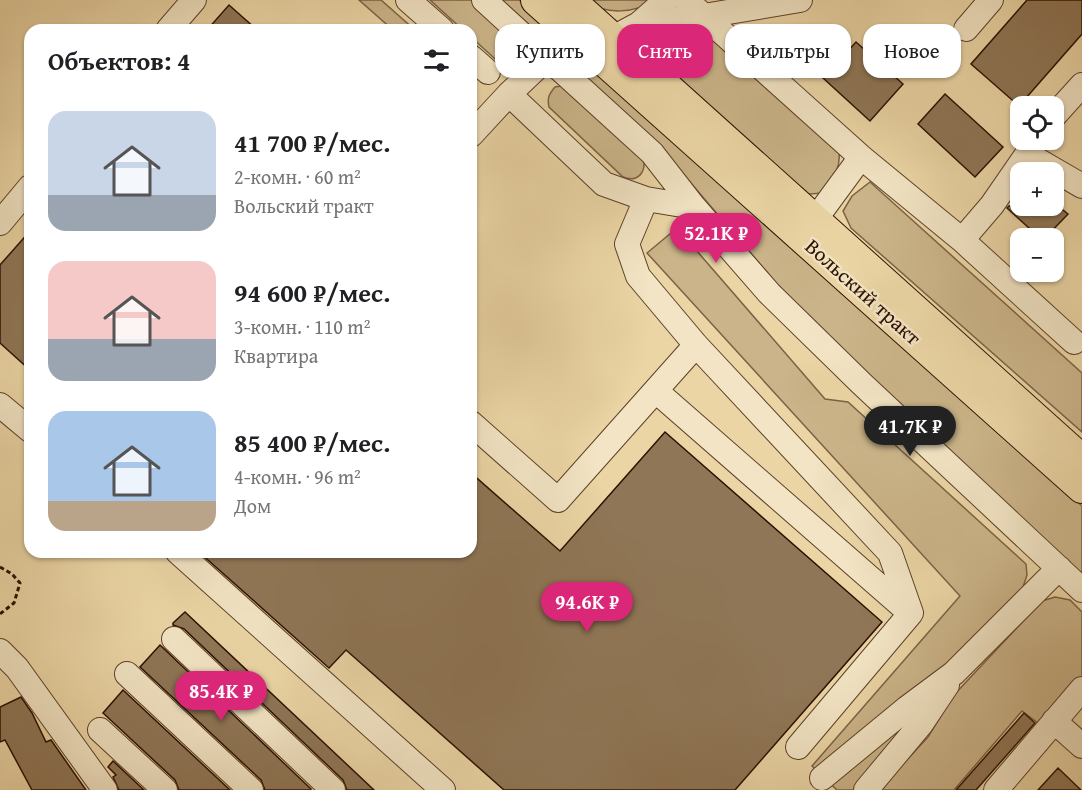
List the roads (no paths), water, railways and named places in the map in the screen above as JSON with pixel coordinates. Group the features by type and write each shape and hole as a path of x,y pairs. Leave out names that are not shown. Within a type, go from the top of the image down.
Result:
{"main road":[{"name":"Вольский тракт","path":"536,0 1082,488"},
{"name":"Вольский тракт","path":"570,0 1082,460"}],"street":[{"path":"173,24 194,0"},
{"path":"408,0 435,24"},
{"path":"484,0 511,24"},
{"path":"639,24 666,0"},
{"path":"686,0 861,157 962,240 1074,342"},
{"path":"639,24 800,0"},
{"path":"966,29 991,0"},
{"path":"613,38 617,36"},
{"path":"477,129 526,78"},
{"path":"571,78 652,153 694,207 769,293 862,384 1082,590"},
{"path":"1064,103 1082,86"},
{"path":"509,94 604,184 646,199 694,207"},
{"path":"962,240 992,205 1030,150"},
{"path":"1036,150 1082,186"},
{"path":"814,221 861,157"},
{"path":"0,223 24,194"},
{"path":"646,199 627,244 638,276 696,345 890,553 911,613"},
{"path":"477,428 558,500 696,345"},
{"path":"657,391 911,613"},
{"path":"0,405 24,425"},
{"path":"185,558 443,790"},
{"path":"822,778 907,708 954,673 1059,568"},
{"path":"798,747 911,613"},
{"path":"174,639 333,790"},
{"path":"0,651 17,668 105,790"},
{"path":"866,790 921,724 954,673"},
{"path":"127,674 251,790"},
{"path":"996,790 1082,689"},
{"path":"1054,721 1082,746"},
{"path":"100,730 165,790"}]}
